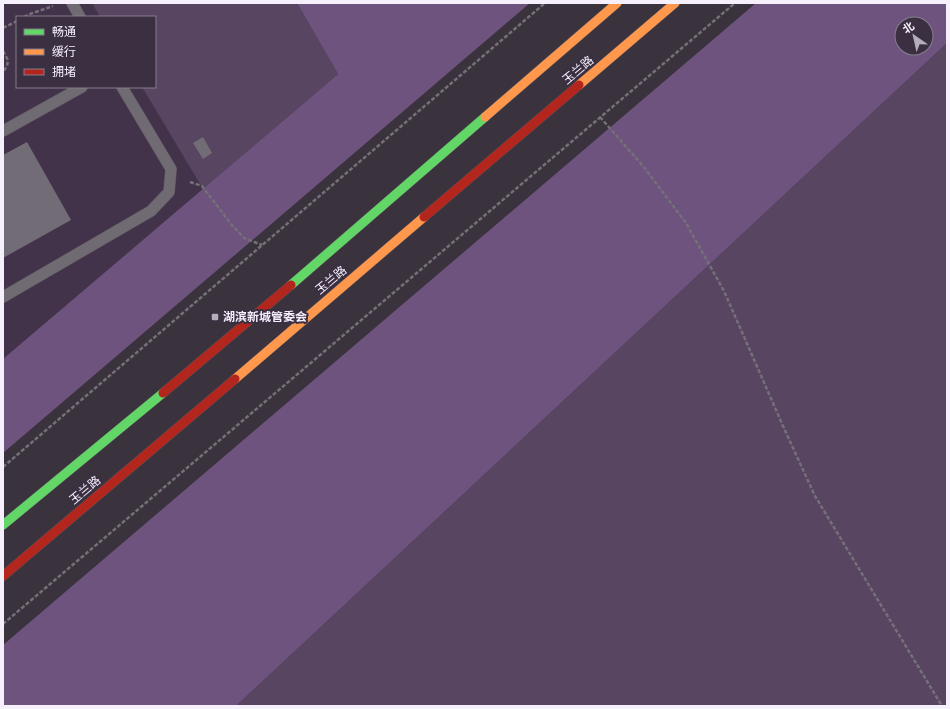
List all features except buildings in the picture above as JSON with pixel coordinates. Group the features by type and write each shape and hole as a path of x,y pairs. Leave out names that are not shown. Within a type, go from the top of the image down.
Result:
{"street":[{"name":"玉兰路","path":"3,525 272,302 617,3"},
{"name":"玉兰路","path":"3,576 675,3"}],"lane":[{"path":"72,3 79,16"},
{"path":"3,131 80,88"},
{"path":"3,297 150,211 169,192 171,169 123,88"}],"path":[{"path":"3,467 545,3"},
{"path":"3,624 735,3"},
{"path":"26,16 58,5"},
{"path":"3,28 16,21"},
{"path":"3,51 8,60 7,66 3,72"},
{"path":"600,117 643,166 686,223 724,291 815,496 942,706"},
{"path":"170,176 202,186 231,224 244,238 262,246"}],"shaded area":[{"path":"3,3 92,3 99,16 16,16 16,88 143,88 203,189 3,359"},
{"path":"92,3 297,3 338,74 203,189 143,88 156,88 156,16 99,16"},
{"path":"297,3 530,3 3,453 3,359 338,74"},
{"path":"756,3 947,3 947,43 934,55 934,16 894,16 894,56 933,56 236,706 3,706 3,645"},
{"path":"947,43 947,706 236,706 934,56"}],"traffic: fast":[{"path":"291,285 485,117"},
{"path":"3,525 163,393"}],"traffic: slow":[{"path":"485,117 617,3"},
{"path":"579,85 675,3"},
{"path":"235,379 424,217"}],"traffic: jam":[{"path":"424,217 579,85"},
{"path":"163,393 291,285"},
{"path":"3,576 235,379"}],"place":[{"name":"湖滨新城管委会","path":"215,317"}]}
